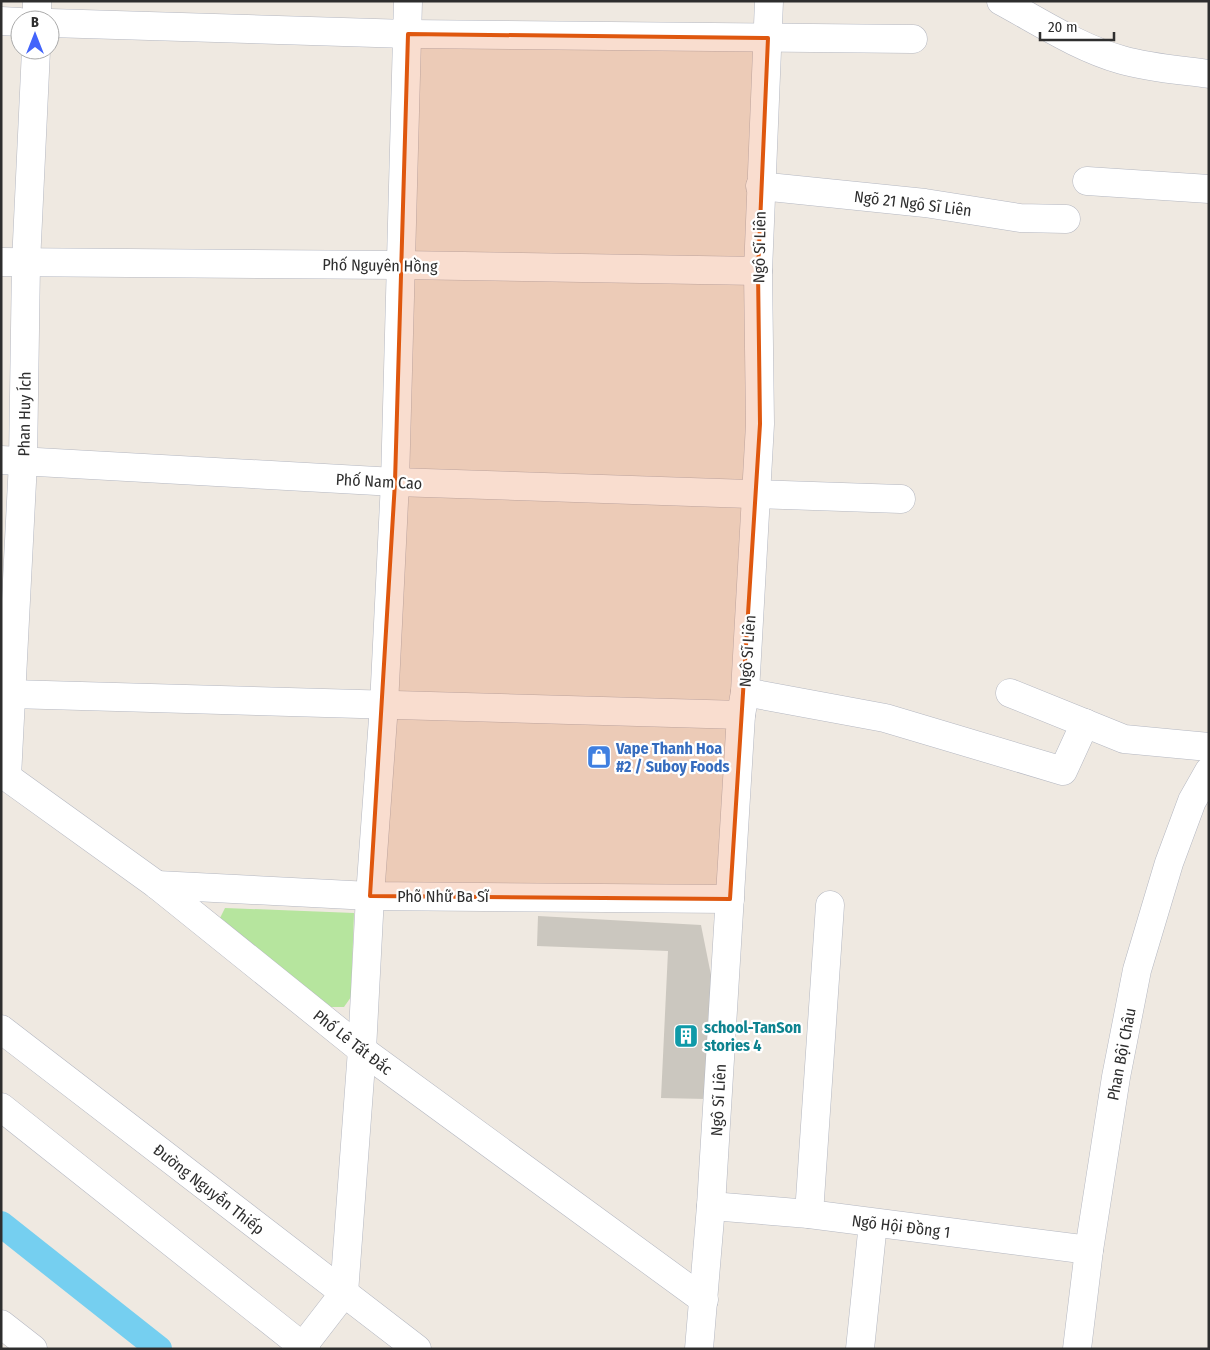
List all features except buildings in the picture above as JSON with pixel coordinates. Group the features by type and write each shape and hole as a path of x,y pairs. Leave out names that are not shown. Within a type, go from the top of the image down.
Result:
{"street":[{"path":"1,1107 304,1348 344,1293 384,705 395,482 408,1"},
{"name":"Ngô Sĩ Liên","path":"698,1349 712,1206 757,494 760,424 758,271 760,186 769,1"},
{"path":"1001,1 1074,41 1121,60 1209,74"},
{"path":"60,23 408,34 913,39"},
{"name":"Phan Huy Ích","path":"4,781 11,694 14,263 35,60"},
{"path":"1088,181 1209,189"},
{"name":"Ngõ 21 Ngô Sĩ Liên","path":"760,186 926,203 1020,218 1066,219"},
{"name":"Phố Nguyên Hồng","path":"14,263 400,265 758,271"},
{"name":"Phố Nam Cao","path":"12,461 395,482 901,498"},
{"path":"1010,693 1124,738 1209,747"},
{"path":"11,694 384,705 743,704 885,718 1064,771 1085,723"},
{"name":"Phan Bội Châu","path":"1077,1349 1089,1250 1116,1077 1138,970 1169,863 1192,801 1209,771"},
{"name":"Phố Lê Tất Đắc","path":"4,781 157,885 362,1050 704,1300"},
{"name":"Phõ Nhữ Ba Sĩ","path":"157,885 370,896 730,899"},
{"path":"809,1214 830,905"},
{"name":"Đường Nguyễn Thiếp","path":"1,1029 417,1349"},
{"name":"Ngõ Hội Đồng 1","path":"712,1206 809,1214 1089,1250"},
{"path":"860,1349 873,1223"},
{"path":"1,1324 33,1349"}],"highlighted area":[{"path":"408,34 768,38 758,271 760,424 730,899 370,896 395,482"}],"green space":[{"path":"225,908 354,913 351,997 344,1007 330,1007 223,928 220,918"}],"waterway":[{"path":"1,1224 159,1349"}],"place":[{"name":"Vape Thanh Hoa #2 / Suboy Foods","path":"599,757"},
{"name":"school-TanSon stories 4","path":"686,1036"}]}
